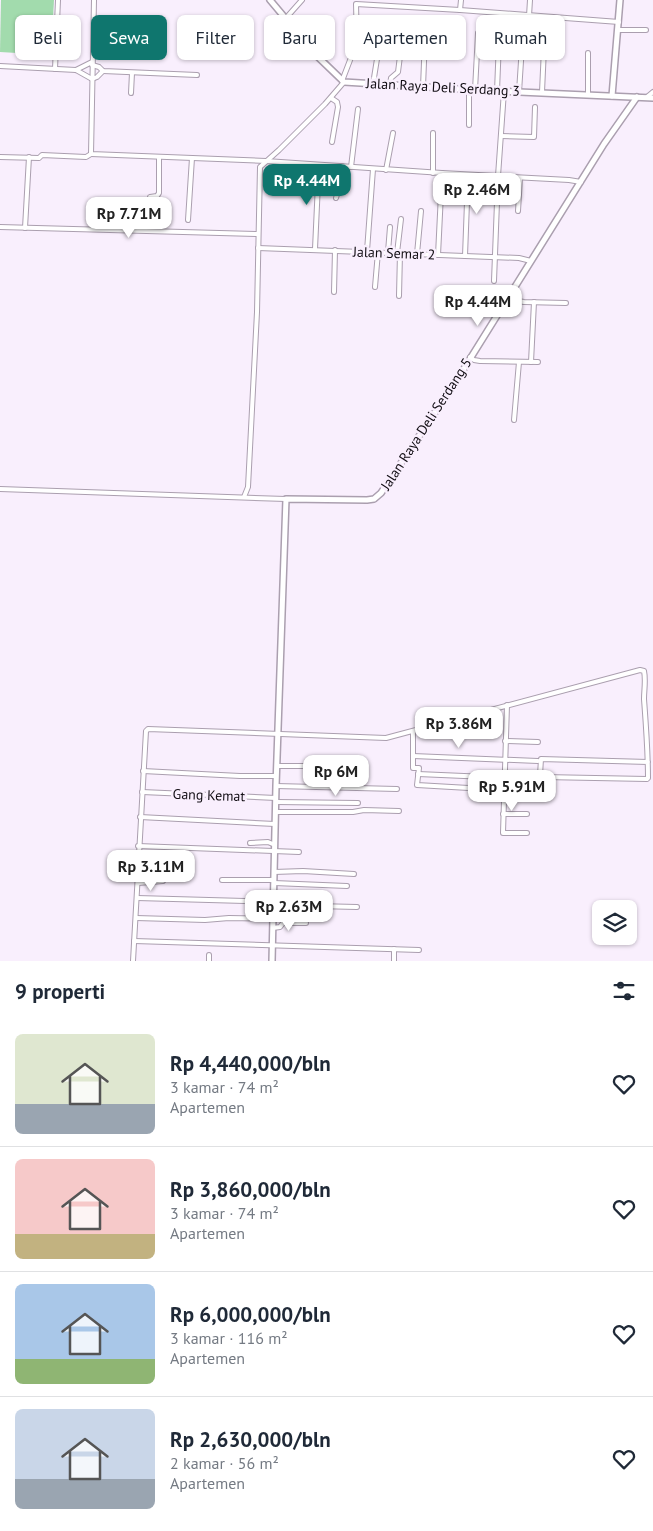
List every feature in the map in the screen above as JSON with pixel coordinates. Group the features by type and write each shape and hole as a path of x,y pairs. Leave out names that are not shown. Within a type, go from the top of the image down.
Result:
{"street":[{"path":"55,69 58,0"},
{"path":"91,154 94,0"},
{"path":"270,0 283,15"},
{"path":"289,15 302,0"},
{"path":"460,10 461,0"},
{"path":"244,498 248,487 257,312 260,166 270,161 331,98 343,81 357,42 355,2 382,2 526,15 530,0"},
{"path":"612,96 620,0"},
{"path":"565,18 619,22"},
{"path":"619,30 646,30"},
{"path":"468,125 476,53"},
{"path":"588,54 588,94"},
{"path":"321,60 343,81"},
{"path":"372,84 376,60"},
{"path":"390,85 391,78 398,72 400,60"},
{"path":"423,87 424,60"},
{"path":"497,91 498,60"},
{"path":"519,92 522,60"},
{"path":"542,92 543,60"},
{"path":"0,66 76,70 92,63"},
{"path":"92,63 103,71 197,75"},
{"path":"76,70 92,79 98,77 103,71"},
{"path":"131,93 132,73"},
{"name":"Jalan Raya Deli Serdang 3","path":"343,81 472,90 650,97"},
{"path":"494,281 498,176 504,91"},
{"path":"650,97 653,92"},
{"name":"Jalan Raya Deli Serdang 5","path":"286,499 367,500 378,496 386,487 580,182 637,97"},
{"path":"331,98 337,102 338,107 332,142"},
{"path":"501,136 534,137 535,107"},
{"path":"350,167 358,109"},
{"path":"386,170 393,133"},
{"path":"433,173 434,133"},
{"path":"0,157 39,158 42,155 86,157 91,154 270,161 580,182"},
{"path":"150,203 151,196 157,196 159,193 159,157"},
{"path":"25,228 29,158"},
{"path":"188,220 192,158"},
{"path":"315,249 320,165"},
{"path":"336,198 341,181 342,166"},
{"path":"367,251 373,169"},
{"path":"438,255 442,174"},
{"path":"465,256 468,175"},
{"path":"518,211 520,178"},
{"path":"417,254 420,211"},
{"path":"399,296 401,219"},
{"path":"388,252 390,227"},
{"path":"0,228 258,234"},
{"name":"Jalan Semar 2","path":"258,248 495,257 530,261"},
{"path":"334,292 335,250"},
{"path":"375,287 378,252"},
{"path":"507,299 566,303"},
{"path":"531,362 534,302"},
{"path":"470,357 480,361 538,362"},
{"path":"514,420 519,362"},
{"path":"0,489 286,499 276,766 272,961"},
{"path":"132,961 138,883 140,817 146,731 148,729 383,738 640,670 644,671 645,675 644,697 648,742 648,762 648,778 646,780 543,777 540,775 541,759 648,762"},
{"path":"507,705 502,833 527,833"},
{"path":"413,731 413,768 419,768 417,785 503,790"},
{"path":"505,741 538,742"},
{"path":"413,756 538,761"},
{"path":"276,766 307,766"},
{"path":"144,772 276,776"},
{"path":"418,774 533,779"},
{"path":"276,786 397,789"},
{"name":"Gang Kemat","path":"142,792 358,803"},
{"path":"503,796 527,797"},
{"path":"275,812 400,811"},
{"path":"503,814 527,814"},
{"path":"140,817 275,824"},
{"path":"250,843 268,842 275,848"},
{"path":"138,846 275,848 299,852"},
{"path":"274,872 303,871 354,874"},
{"path":"222,880 347,886"},
{"path":"138,883 163,881"},
{"path":"137,898 246,901 251,899 357,907"},
{"path":"136,918 273,919"},
{"path":"273,928 280,927 283,923 306,923"},
{"path":"134,940 419,950"},
{"path":"394,949 394,961"},
{"path":"209,955 209,961"}],"green space":[{"path":"1,0 54,0 53,15 15,15 15,53 0,52"}]}
